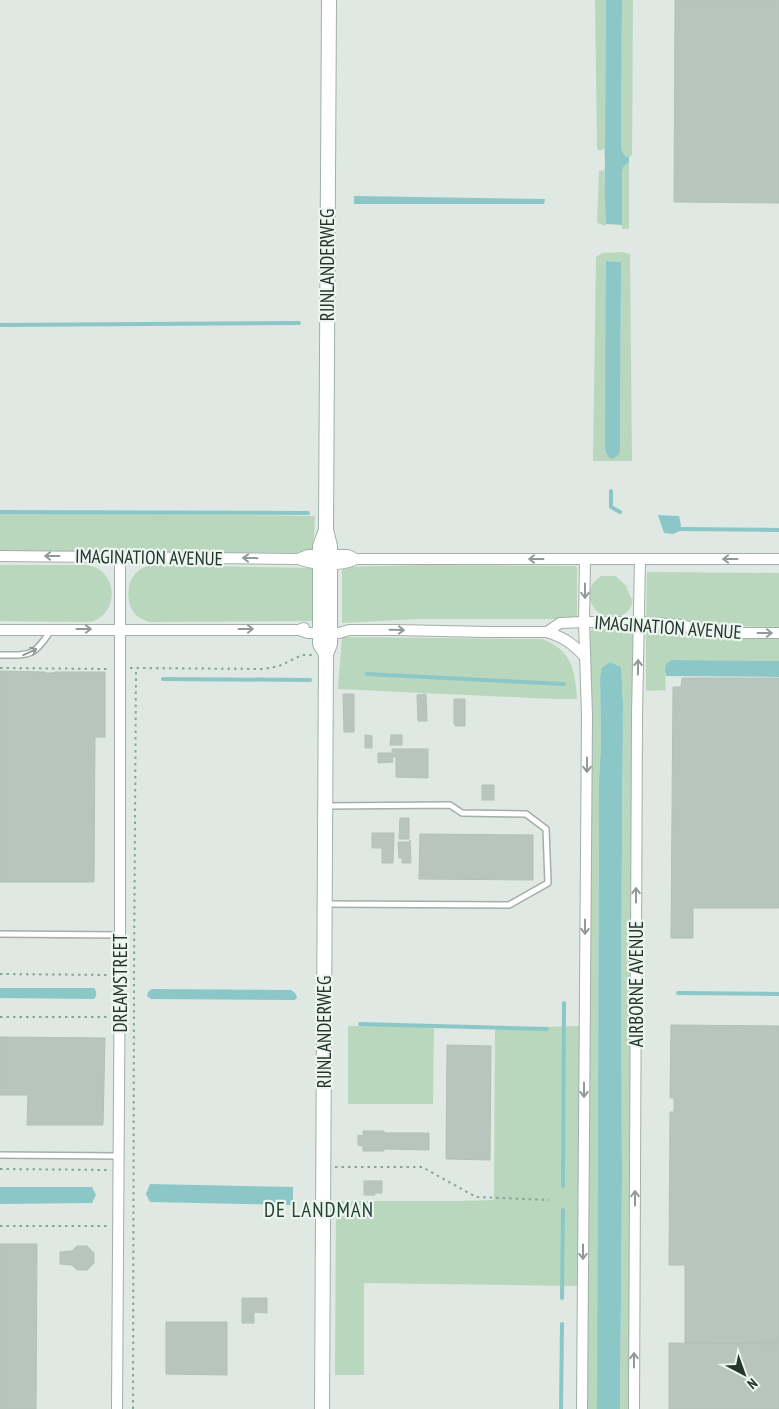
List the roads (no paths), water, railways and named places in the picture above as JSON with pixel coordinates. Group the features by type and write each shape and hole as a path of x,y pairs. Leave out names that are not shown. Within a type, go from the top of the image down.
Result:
{"street":[{"name":"RIJNLANDERWEG","path":"322,1409 326,654 320,644 325,630 325,559 320,546 326,530 329,0"},
{"name":"IMAGINATION AVENUE","path":"0,556 298,559 308,563 348,555 356,559 779,559"},
{"name":"DREAMSTREET","path":"117,1409 120,1017 120,556"},
{"path":"582,1409 587,716 584,622 585,559"},
{"name":"AIRBORNE AVENUE","path":"634,1409 637,736 640,559"},
{"name":"IMAGINATION AVENUE","path":"0,630 299,630 308,634 339,627 349,630 547,632 560,624 639,622 680,625 716,633 779,633"},
{"path":"547,632 563,637 585,657"}],"lane":[{"path":"0,655 31,654 51,630"},
{"path":"324,904 509,905 548,883 546,829 526,814 462,813 450,805 325,806"},
{"path":"0,934 120,935"},
{"path":"0,1156 119,1156"}],"water":[{"path":"606,0 622,0 621,146 625,156 629,157 629,163 624,166 622,171 622,225 606,224"},
{"path":"354,196 545,199 544,204 354,204"},
{"path":"606,261 621,262 620,452 612,459 607,455 605,446"},
{"path":"658,515 679,516 680,531 673,534 664,533"},
{"path":"673,660 779,661 779,677 666,676 666,666"},
{"path":"610,662 621,667 623,702 620,1409 597,1409 600,679 602,668"},
{"path":"0,988 94,988 96,996 94,999 0,998"},
{"path":"152,989 291,990 297,997 295,1000 151,999 147,996 148,992"},
{"path":"150,1184 293,1187 293,1205 150,1202 146,1194"},
{"path":"0,1187 92,1187 96,1195 92,1203 0,1204"}],"waterway":[{"path":"0,325 299,323"},
{"path":"611,491 611,507 620,512"},
{"path":"0,512 308,513"},
{"path":"678,529 779,530"},
{"path":"367,674 564,684"},
{"path":"163,679 310,680"},
{"path":"678,993 779,994"},
{"path":"563,1186 564,1003"},
{"path":"360,1024 547,1029"},
{"path":"562,1298 563,1210"},
{"path":"561,1409 562,1324"}],"district":[{"name":"DE LANDMAN","path":"319,1209"}]}
